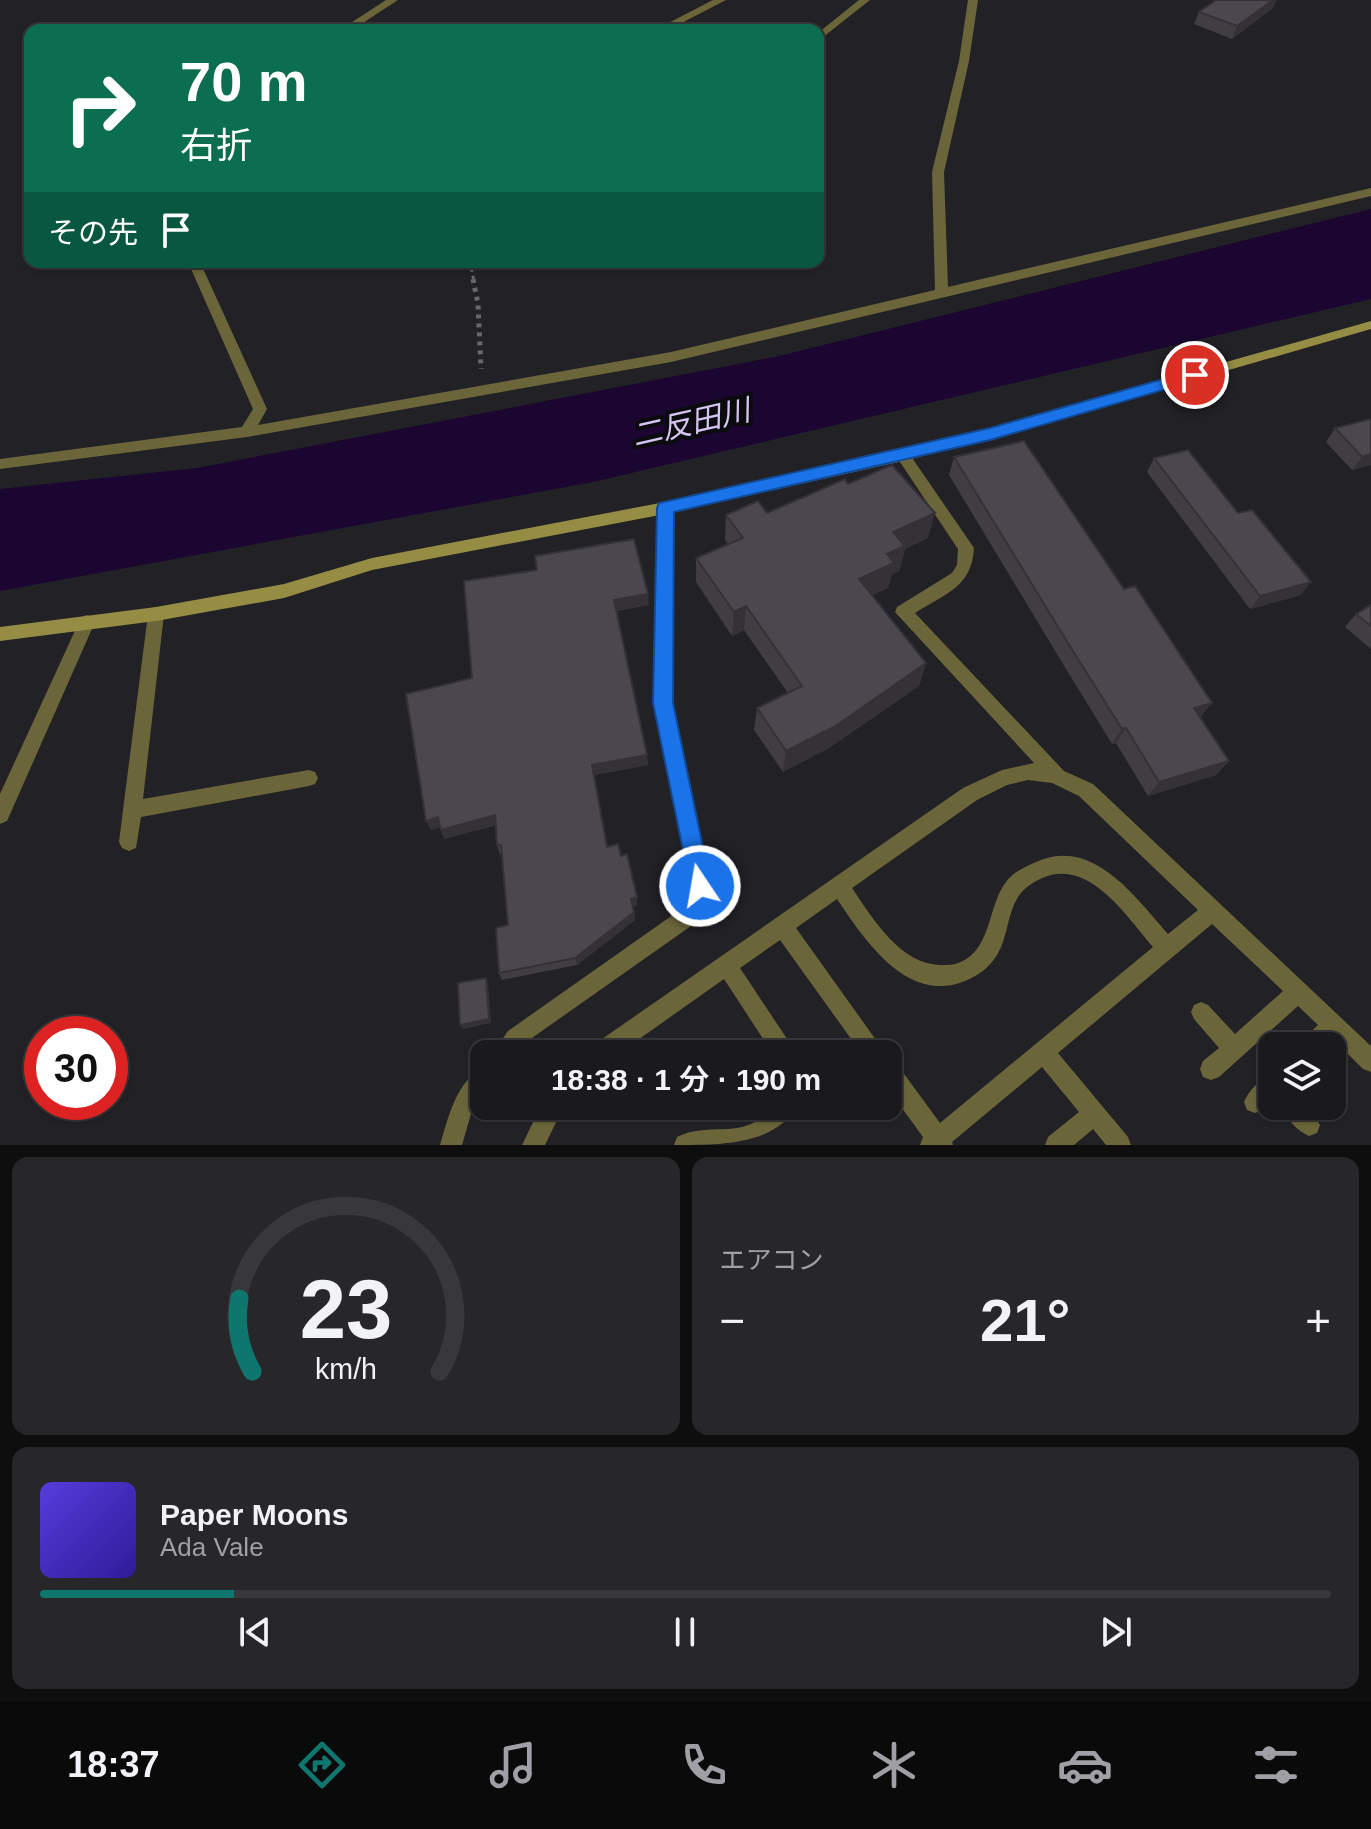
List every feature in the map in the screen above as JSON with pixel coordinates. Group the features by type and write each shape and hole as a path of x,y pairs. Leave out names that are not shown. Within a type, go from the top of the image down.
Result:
{"street":[{"path":"355,24 393,0"},
{"path":"672,24 721,0"},
{"path":"824,33 865,0"},
{"path":"942,294 938,172 964,61 973,0"},
{"path":"0,464 247,432 671,357 1371,192"},
{"path":"197,268 260,409 247,432"},
{"path":"0,634 156,614 284,591 372,564 665,508 903,456 1371,325"},
{"path":"903,456 966,548 965,566 958,578 903,612 1056,774"},
{"path":"514,1040 684,919 700,886 663,703 665,508"},
{"path":"129,842 156,614"},
{"path":"0,815 87,622"},
{"path":"620,1040 970,794 1007,774 1034,770 1056,774 1086,790 1371,1061"},
{"path":"132,810 309,778"},
{"path":"839,886 885,948 906,967 929,977 954,975 977,964 992,944 1008,894 1020,878 1048,866 1076,864 1100,878 1167,948"},
{"path":"902,1092 937,1143 1212,911"},
{"path":"782,926 865,1040"},
{"path":"726,965 777,1040"},
{"path":"1211,1069 1298,992"},
{"path":"1201,1012 1234,1049"},
{"path":"1327,1032 1333,1026"},
{"path":"1043,1051 1094,1114 1112,1142"},
{"path":"451,1145 462,1108 470,1097"},
{"path":"1255,1102 1258,1099"},
{"path":"1056,1145 1094,1114"},
{"path":"533,1145 546,1120"},
{"path":"545,1145 550,1120"},
{"path":"685,1145 693,1141 758,1139 778,1120"},
{"path":"1305,1120 1309,1125"}],"path":[{"path":"471,268 478,304 482,390"}],"water":[{"name":"二反田川","path":"1371,209 1371,299 593,482 0,591 0,489 197,468 775,357"}],"building":[{"path":"1216,0 1273,0 1237,26 1199,12"},
{"path":"1371,419 1371,454 1362,457 1335,428"},
{"path":"1024,441 1124,589 1135,586 1212,703 1194,708 1229,761 1159,782 1126,728 1122,729 954,457"},
{"path":"1188,450 1238,513 1252,510 1311,582 1260,596 1154,458"},
{"path":"892,465 935,513 893,532 905,546 887,554 894,563 859,579 926,663 834,727 786,751 757,708 802,686 746,606 734,612 696,558 743,538 726,515 758,501 767,513 845,479 848,484"},
{"path":"634,539 648,594 614,600 647,755 592,765 607,847 618,844 621,856 627,854 637,897 631,899 634,912 575,958 499,973 496,928 508,925 501,845 497,845 495,815 441,830 438,817 426,821 406,694 472,678 464,581 537,570 535,556"},
{"path":"1371,605 1371,626 1356,614"},
{"path":"486,978 489,1019 460,1025 458,983"}],"route":[{"path":"700,886 663,703 665,508 903,456 1195,375"}]}
